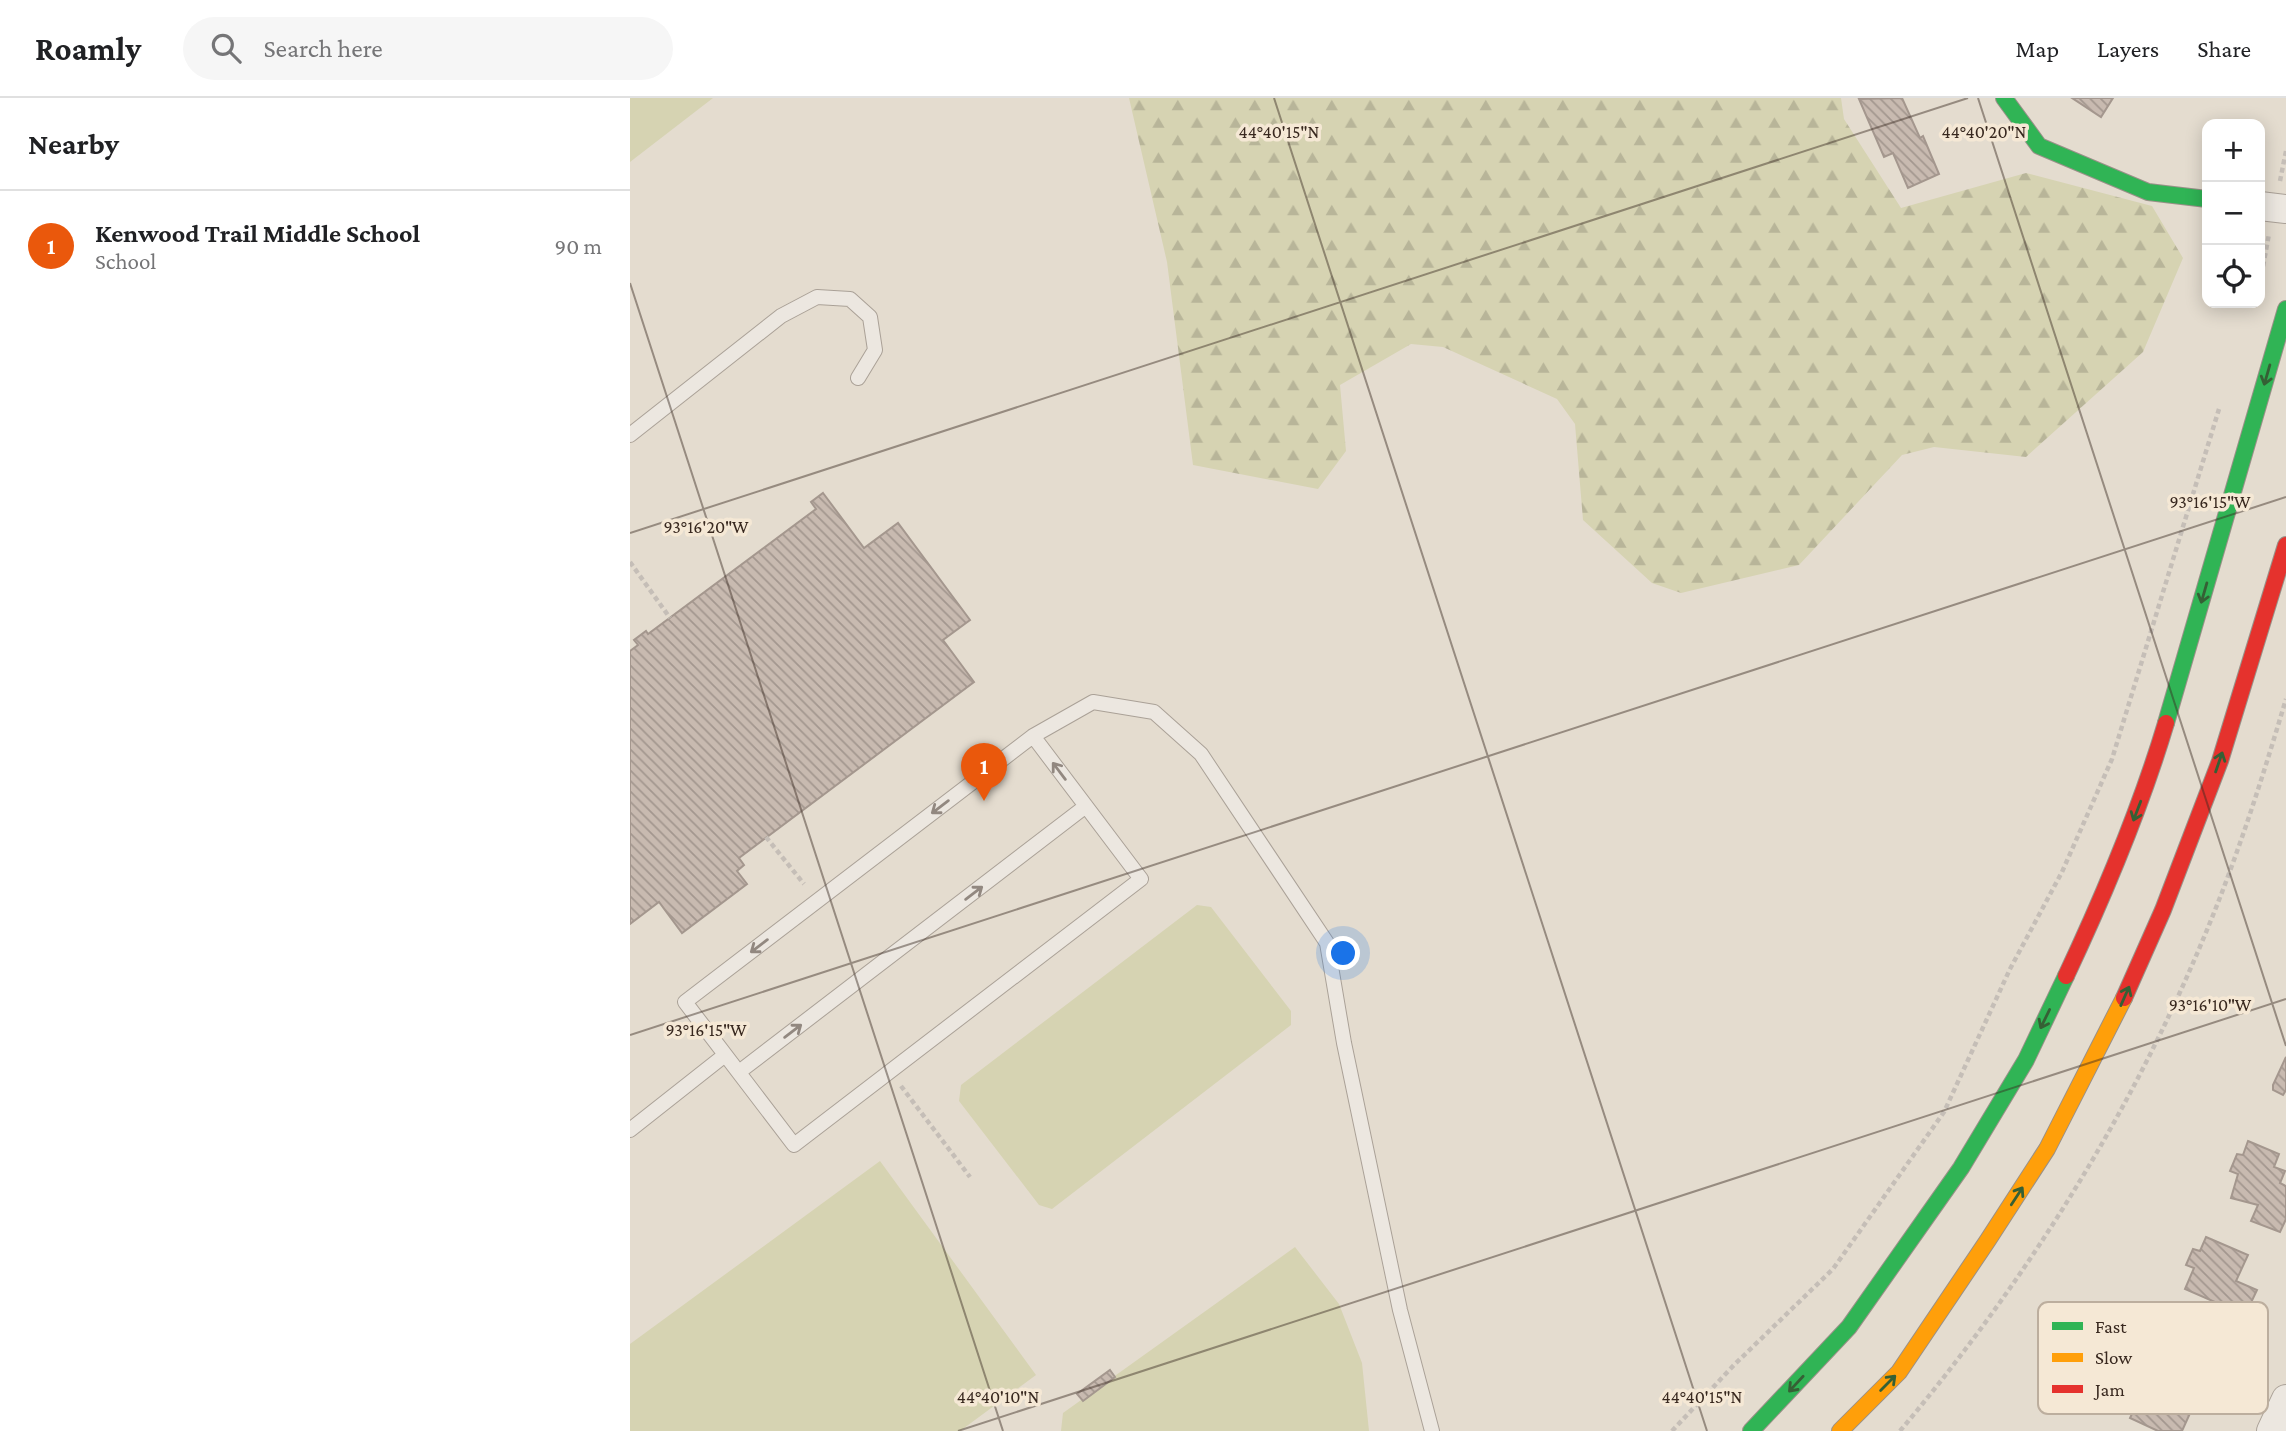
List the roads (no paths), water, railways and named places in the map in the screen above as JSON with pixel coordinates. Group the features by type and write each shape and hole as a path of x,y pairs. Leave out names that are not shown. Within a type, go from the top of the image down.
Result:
{"main road":[{"path":"2004,98 2039,146 2148,192 2202,198"},
{"path":"1751,1431 1849,1327 1961,1168 2026,1060 2100,906 2150,777 2286,309"},
{"path":"1840,1431 1899,1372 1988,1240 2045,1151 2119,1010 2163,910 2219,763 2286,544"}],"street":[{"path":"2265,207 2286,209"},
{"path":"2271,1431 2286,1399"}],"lane":[{"path":"630,435 781,316 817,297 850,299 870,317 875,350 858,378"},
{"path":"1033,736 1141,879 794,1145 685,1002 1033,736 1093,702 1154,712 1201,754 1327,943 1344,1043 1400,1310 1432,1431"},
{"path":"739,1072 1086,806"},
{"path":"630,1130 725,1055"}],"place":[{"name":"Kenwood Trail Middle School","path":"984,801"}]}
